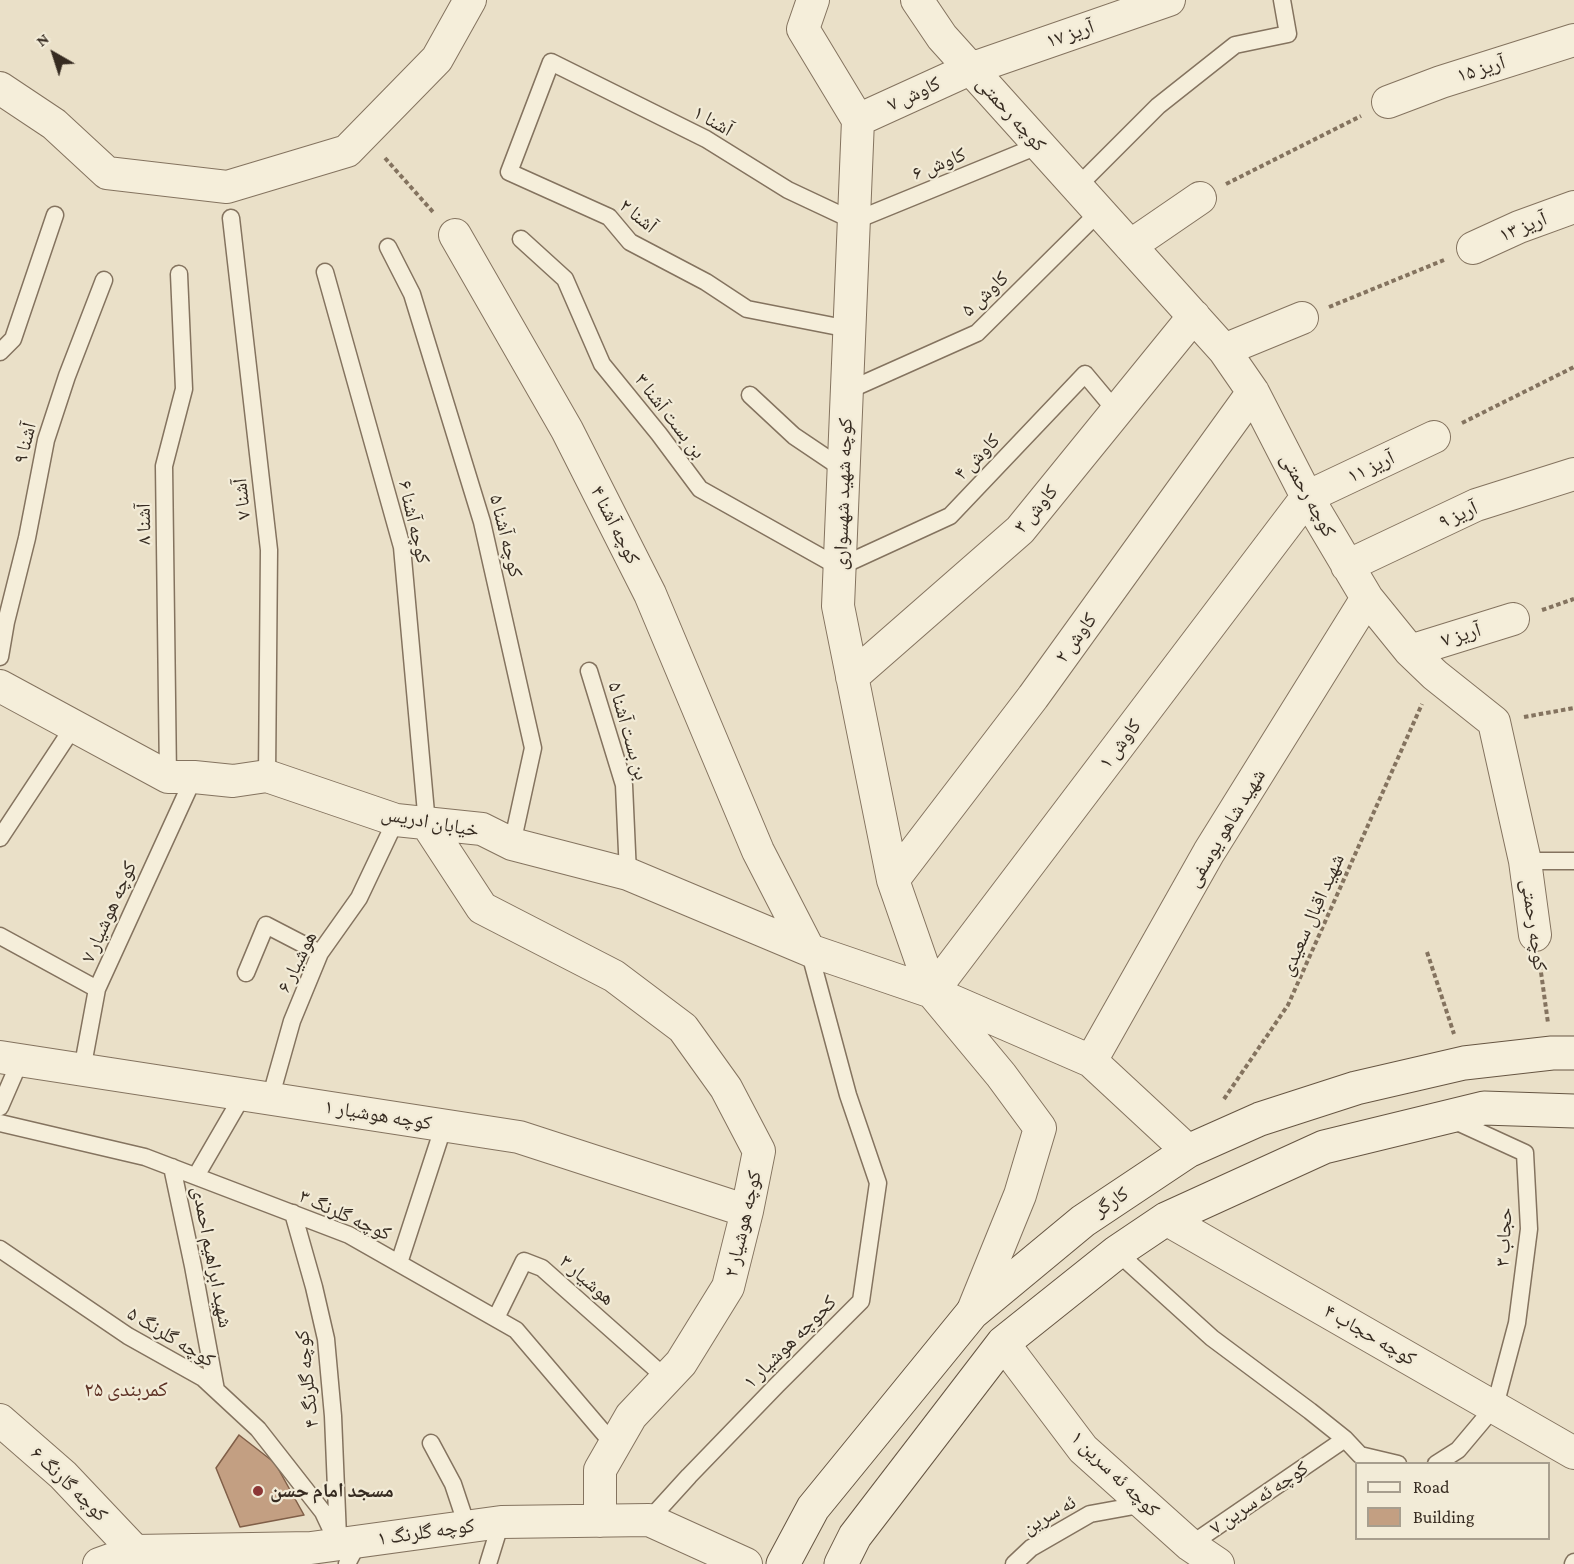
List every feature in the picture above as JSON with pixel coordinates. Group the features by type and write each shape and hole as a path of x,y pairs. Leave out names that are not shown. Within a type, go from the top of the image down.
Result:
{"main road":[{"name":"کارگر","path":"783,1564 813,1508 972,1313 1083,1221 1188,1151 1271,1115 1356,1088 1464,1063 1563,1053"},
{"path":"841,1564 855,1536 1003,1343 1117,1252 1166,1219 1324,1147 1484,1108 1574,1111"}],"street":[{"path":"0,88 54,124 107,173 227,187 347,151 437,59 470,0"},
{"path":"813,0 803,29 858,120"},
{"name":"کوچه رحمتی","path":"917,0 942,37 970,69 1224,350 1253,392 1307,497 1367,598 1410,651 1435,675 1494,722 1525,861 1535,935"},
{"name":"آریز ۱۷","path":"970,69 1169,0"},
{"name":"آریز ۱۵","path":"1388,102 1441,82 1574,40"},
{"name":"کاوش ۷","path":"858,120 970,69"},
{"name":"کوچه شهید شهسواری","path":"858,120 838,606 893,880 932,992"},
{"path":"1130,246 1200,198"},
{"name":"آریز ۱۳","path":"1473,248 1519,227 1574,207"},
{"name":"کوچه آشنا ۴","path":"454,235 567,430 650,594 758,851 809,950"},
{"name":"کاوش ۳","path":"852,677 1020,530 1194,316"},
{"path":"1224,350 1302,318"},
{"name":"کاوش ۲","path":"893,880 1033,697 1253,392"},
{"name":"آریز ۱۱","path":"1307,497 1434,438"},
{"name":"آریز ۹","path":"1347,566 1476,506 1574,474"},
{"name":"کاوش ۱","path":"932,992 1307,497"},
{"name":"شهید شاهو یوسفی","path":"1090,1060 1209,852 1367,598"},
{"name":"آریز ۷","path":"1410,651 1513,619"},
{"name":"خیابان ادریس","path":"0,686 74,726 181,777 233,782 267,776 396,820 482,829 512,844 628,874 809,950 932,992 1090,1060 1188,1151"},
{"name":"کوچه هوشیار ۲","path":"427,824 482,908 614,976 683,1028 726,1088 759,1151 728,1287 681,1363 631,1416 600,1470 600,1521"},
{"path":"932,992 1001,1075 1040,1128 1020,1195 972,1313"},
{"name":"کوچه هوشیار ۱","path":"10,1059 519,1137 747,1211"},
{"name":"کوچه حجاب ۴","path":"1166,1219 1574,1453"},
{"name":"کوچه ئه سرین ۱","path":"1003,1343 1083,1449 1145,1504 1186,1554 1218,1564"},
{"name":"کوچه گارنگ ۶","path":"0,1420 63,1474 135,1551"},
{"name":"کوچه گلرنگ ۱","path":"99,1564 135,1551 185,1557 311,1548 348,1550 467,1526 501,1522 649,1520 746,1564"}],"lane":[{"path":"1077,187 1158,106 1235,45 1287,34 1282,0"},
{"name":"آشنا ۱","path":"551,62 706,139 788,190 854,221"},
{"name":"آشنا ۲","path":"551,62 509,172 609,217 630,242 706,282 747,309 849,329"},
{"name":"کاوش ۶","path":"854,221 1040,145"},
{"name":"کاوش ۵","path":"847,391 977,333 1100,212"},
{"path":"0,352 13,339 55,215"},
{"name":"آشنا ۷","path":"231,218 269,550 267,776"},
{"name":"بن بست آشنا ۳","path":"521,239 565,279 602,364 700,489 839,567"},
{"name":"کوچه آشنا ۵","path":"388,247 412,294 482,522 533,748 512,844"},
{"name":"کوچه آشنا ۶","path":"325,272 402,547 427,824"},
{"name":"آشنا ۸","path":"178,274 184,389 164,465 181,777"},
{"name":"آشنا ۹","path":"0,657 46,440 67,376 104,280"},
{"name":"کاوش ۴","path":"839,567 950,516 1085,374 1116,411"},
{"path":"750,395 794,436 843,470"},
{"name":"بن بست آشنا ۵","path":"588,671 624,785 628,874"},
{"path":"0,838 74,726"},
{"name":"کوچه هوشیار ۷","path":"82,1070 97,989 181,777"},
{"name":"هوشیار ۶","path":"196,1176 257,1097 320,953 359,898 396,820"},
{"path":"1525,861 1574,861"},
{"path":"246,973 266,925 320,953"},
{"path":"0,936 97,989"},
{"name":"کحوچه هوشیار ۱","path":"649,1520 861,1301 878,1183 848,1095 809,950"},
{"path":"0,1107 10,1059"},
{"name":"حجاب ۳","path":"1447,1117 1524,1153 1529,1229 1517,1323 1495,1406"},
{"name":"کوچه گلرنگ ۳","path":"0,1122 145,1157 349,1235 516,1330 614,1445"},
{"path":"399,1263 444,1125"},
{"name":"شهید ابراهیم احمدی","path":"172,1167 216,1390"},
{"name":"کوچه گلرنگ ۴","path":"293,1213 326,1339 348,1550"},
{"name":"کوچه گلرنگ ۵","path":"0,1249 128,1336 203,1378 258,1429 323,1512 348,1550"},
{"path":"1117,1252 1212,1338 1310,1411 1345,1439 1360,1455 1390,1462"},
{"name":"هوشیار ۳","path":"496,1318 524,1262 542,1268 666,1378"},
{"path":"1439,1462 1458,1450 1495,1406"},
{"name":"کوچه ئه سرین ۷","path":"1186,1554 1345,1439"},
{"path":"431,1443 453,1484 467,1526"},
{"name":"ئه سرین","path":"1014,1564 1030,1548 1090,1514 1145,1504"},
{"path":"488,1564 501,1522"}],"path":[{"path":"1200,198 1388,102"},
{"path":"364,134 454,235"},
{"path":"1302,318 1473,248"},
{"path":"1434,438 1574,367"},
{"name":"شهید اقبال سعیدی","path":"1221,1103 1288,1005 1435,675"},
{"path":"1494,722 1574,708"},
{"name":"کوچه رحمتی","path":"1535,935 1563,1053"},
{"path":"1427,952 1464,1063"}],"building":[{"name":"مسجد امام حسن","path":"239,1435 275,1463 304,1515 240,1527 216,1468"}],"place":[{"name":"مسجد امام حسن","path":"258,1491"}],"district":[{"name":"کمربندی ۲۵","path":"126,1390"}]}
